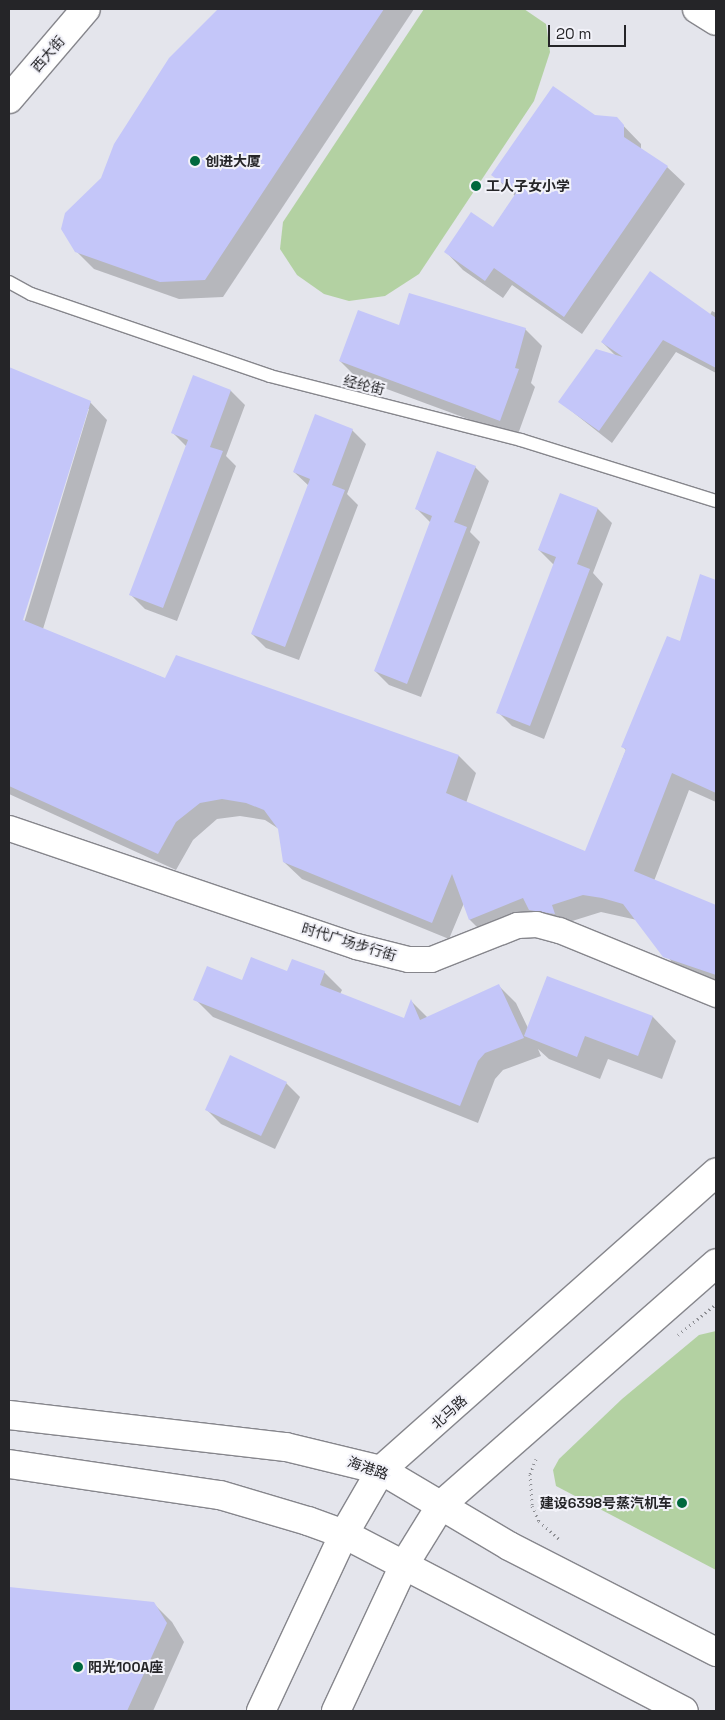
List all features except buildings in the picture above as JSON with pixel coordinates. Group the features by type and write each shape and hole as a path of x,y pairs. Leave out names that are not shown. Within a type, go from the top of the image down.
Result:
{"main road":[{"name":"西大街","path":"9,99 86,9"},
{"path":"697,9 716,21"},
{"name":"北马路","path":"261,1711 344,1534 381,1470 716,1173"},
{"path":"336,1711 404,1565 441,1505 716,1264"},
{"name":"海港路","path":"9,1415 286,1447 381,1470 509,1546 716,1652"},
{"path":"9,1464 220,1496 272,1508 344,1534 684,1711"}],"street":[{"name":"时代广场步行街","path":"9,828 356,946 408,959 431,959 517,925 536,924 559,930 716,994"}],"lane":[{"name":"经纶街","path":"9,282 31,294 270,376 521,440 716,502"}],"path":[{"path":"671,1341 716,1304"},
{"path":"538,1455 530,1474 532,1506 539,1521 567,1543"}],"green space":[{"path":"424,9 524,9 546,24 550,52 534,101 419,274 385,296 349,301 324,294 297,275 280,249 283,222"},
{"path":"716,1331 716,1570 556,1486 553,1470 559,1459 622,1399 699,1335"}],"place":[{"name":"创进大厦","path":"195,161"},
{"name":"工人子女小学","path":"476,186"},
{"name":"建设6398号蒸汽机车","path":"682,1503"},
{"name":"阳光100A座","path":"78,1667"}]}
